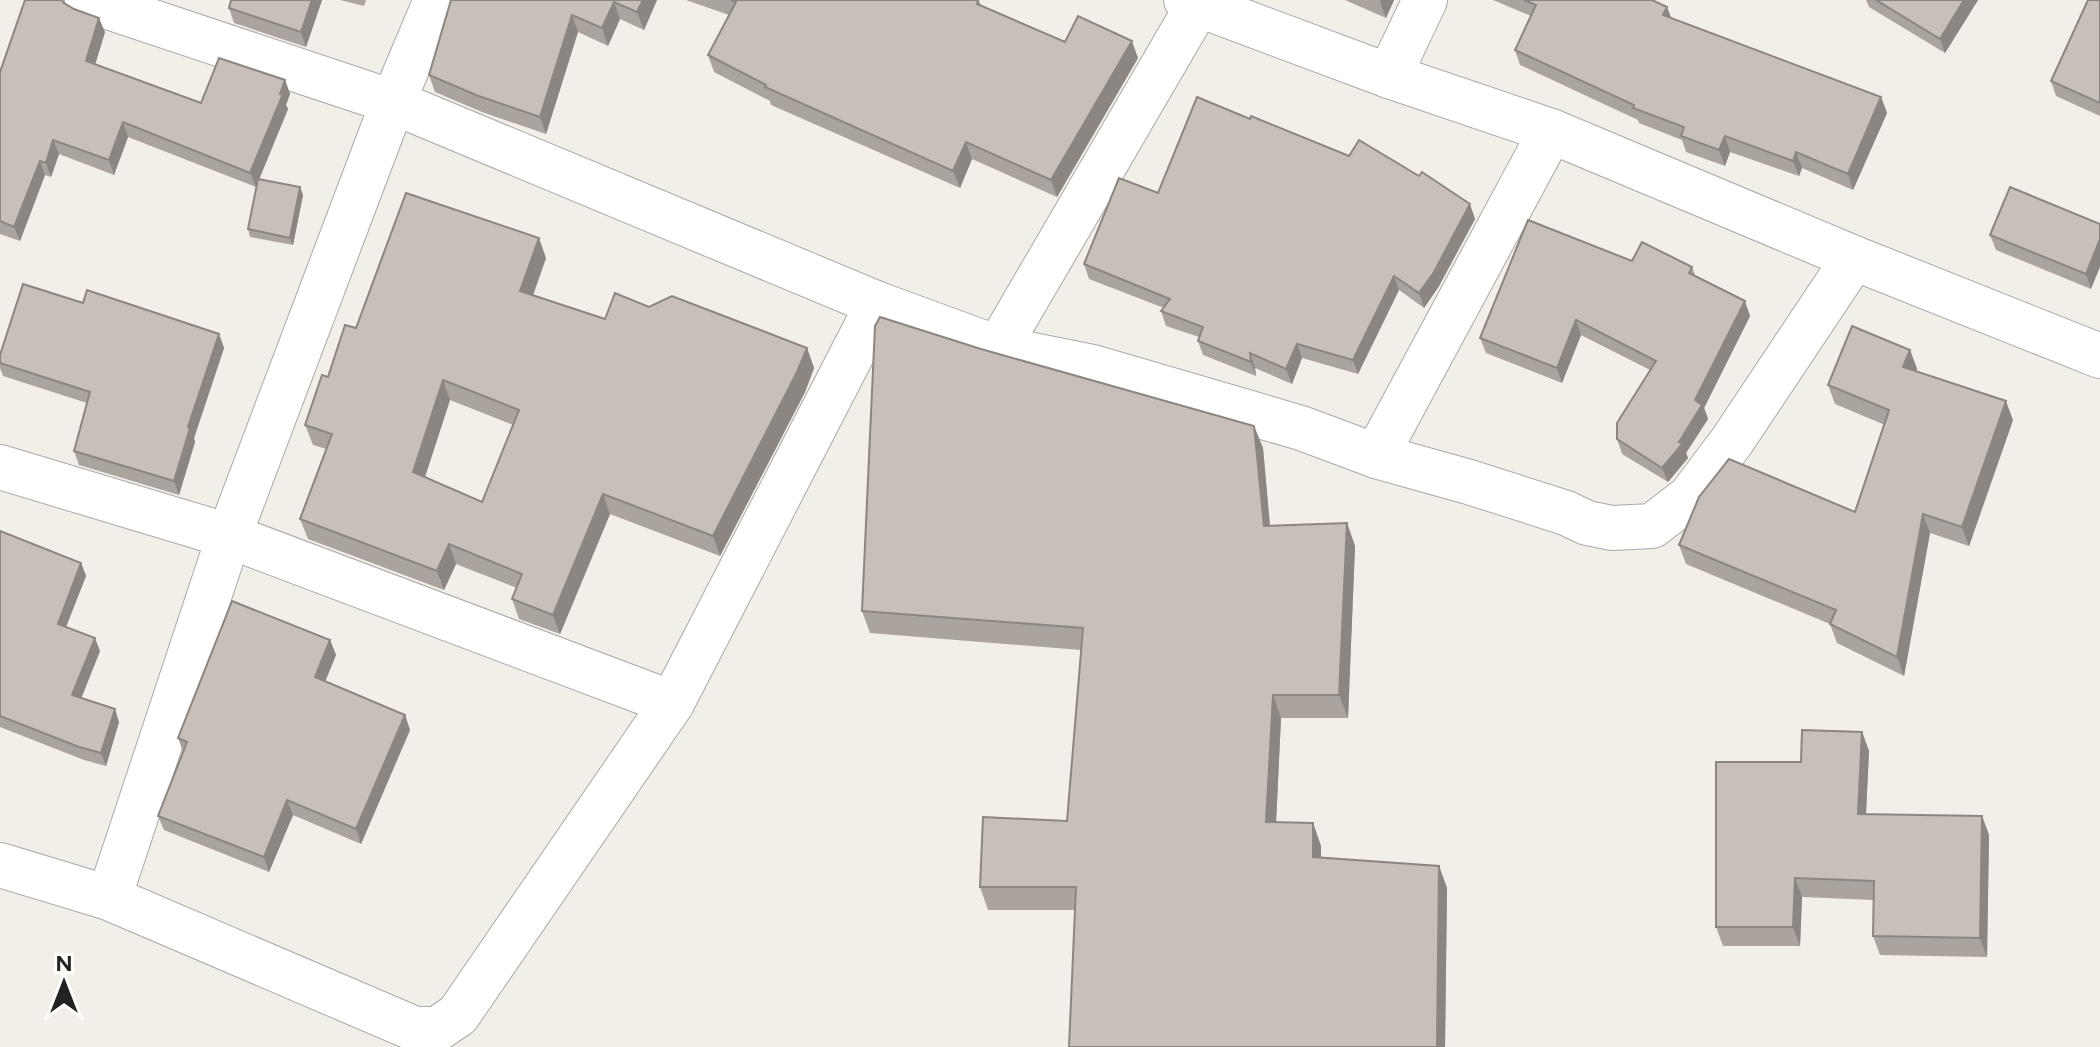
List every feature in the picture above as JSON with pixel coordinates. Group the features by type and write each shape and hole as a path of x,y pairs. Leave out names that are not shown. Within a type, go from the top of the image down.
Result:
{"street":[{"path":"87,0 393,102 878,304 998,348 1093,367 1301,428 1376,456 1469,482 1566,513 1587,523 1612,528 1652,526 1690,497 1732,441 1854,258"},
{"path":"109,898 229,536 393,102 436,0"},
{"path":"1389,76 1425,0"},
{"path":"998,348 1192,2 1389,76 1551,131 1854,258 2100,356"},
{"path":"1376,456 1551,131"},
{"path":"0,865 109,898 415,1029 437,1029 458,1015 672,703 878,304"},
{"path":"0,467 229,536 672,703"}],"building":[{"path":"25,0 62,0 74,9 99,18 86,61 201,103 219,58 285,80 280,94 283,94 250,173 123,122 109,160 53,140 46,163 40,161 14,227 0,221 0,72"},
{"path":"231,0 312,0 301,32 229,8"},
{"path":"451,0 643,0 637,12 614,2 602,28 572,15 540,117 429,75"},
{"path":"731,0 978,0 977,4 1065,42 1078,16 1132,41 1051,180 966,142 953,171 765,87 708,55 736,2"},
{"path":"1524,0 1652,0 1667,7 1663,15 1881,97 1848,174 1796,152 1793,161 1725,136 1719,150 1681,136 1684,127 1633,108 1634,105 1515,50 1536,5"},
{"path":"1876,0 1964,0 1940,39"},
{"path":"2088,0 2100,0 2100,103 2051,81"},
{"path":"1197,97 1349,156 1359,140 1419,176 1422,172 1470,204 1434,272 1419,293 1394,276 1353,360 1297,344 1286,369 1250,353 1251,362 1198,341 1203,327 1161,311 1170,299 1084,264 1119,178 1158,193"},
{"path":"258,179 300,187 290,238 248,229"},
{"path":"2010,187 2100,224 2100,239 2086,274 1990,235"},
{"path":"406,193 539,238 520,291 605,319 615,293 649,307 672,296 807,348 713,536 603,494 553,615 512,599 522,574 449,544 437,571 300,519 332,434 305,425 322,375 328,377 345,325 356,328","holes":["443,380 519,410 482,502 413,472"]},
{"path":"1528,220 1632,261 1642,242 1692,267 1689,273 1745,301 1695,400 1702,405 1679,442 1683,443 1662,468 1617,439 1617,423 1656,361 1576,320 1557,368 1480,338"},
{"path":"23,284 83,303 87,290 219,334 188,427 174,481 74,451 90,392 0,363"},
{"path":"880,317 981,349 1254,426 1264,526 1347,523 1339,695 1273,695 1266,822 1313,823 1313,857 1439,866 1437,1047 1069,1047 1076,887 980,887 983,817 1067,821 1083,628 862,611 875,326"},
{"path":"1852,326 1910,350 1903,367 2006,401 1962,527 1923,514 1897,657 1830,624 1836,610 1679,545 1699,497 1729,459 1855,512 1889,410 1828,385"},
{"path":"0,531 81,563 58,624 95,638 72,695 115,709 101,753 0,716"},
{"path":"232,601 330,640 315,677 405,715 356,829 287,800 264,857 158,816 187,742 178,738"},
{"path":"1802,730 1862,732 1858,814 1982,816 1980,938 1873,936 1874,881 1795,878 1793,927 1716,927 1716,762 1801,762"}]}
